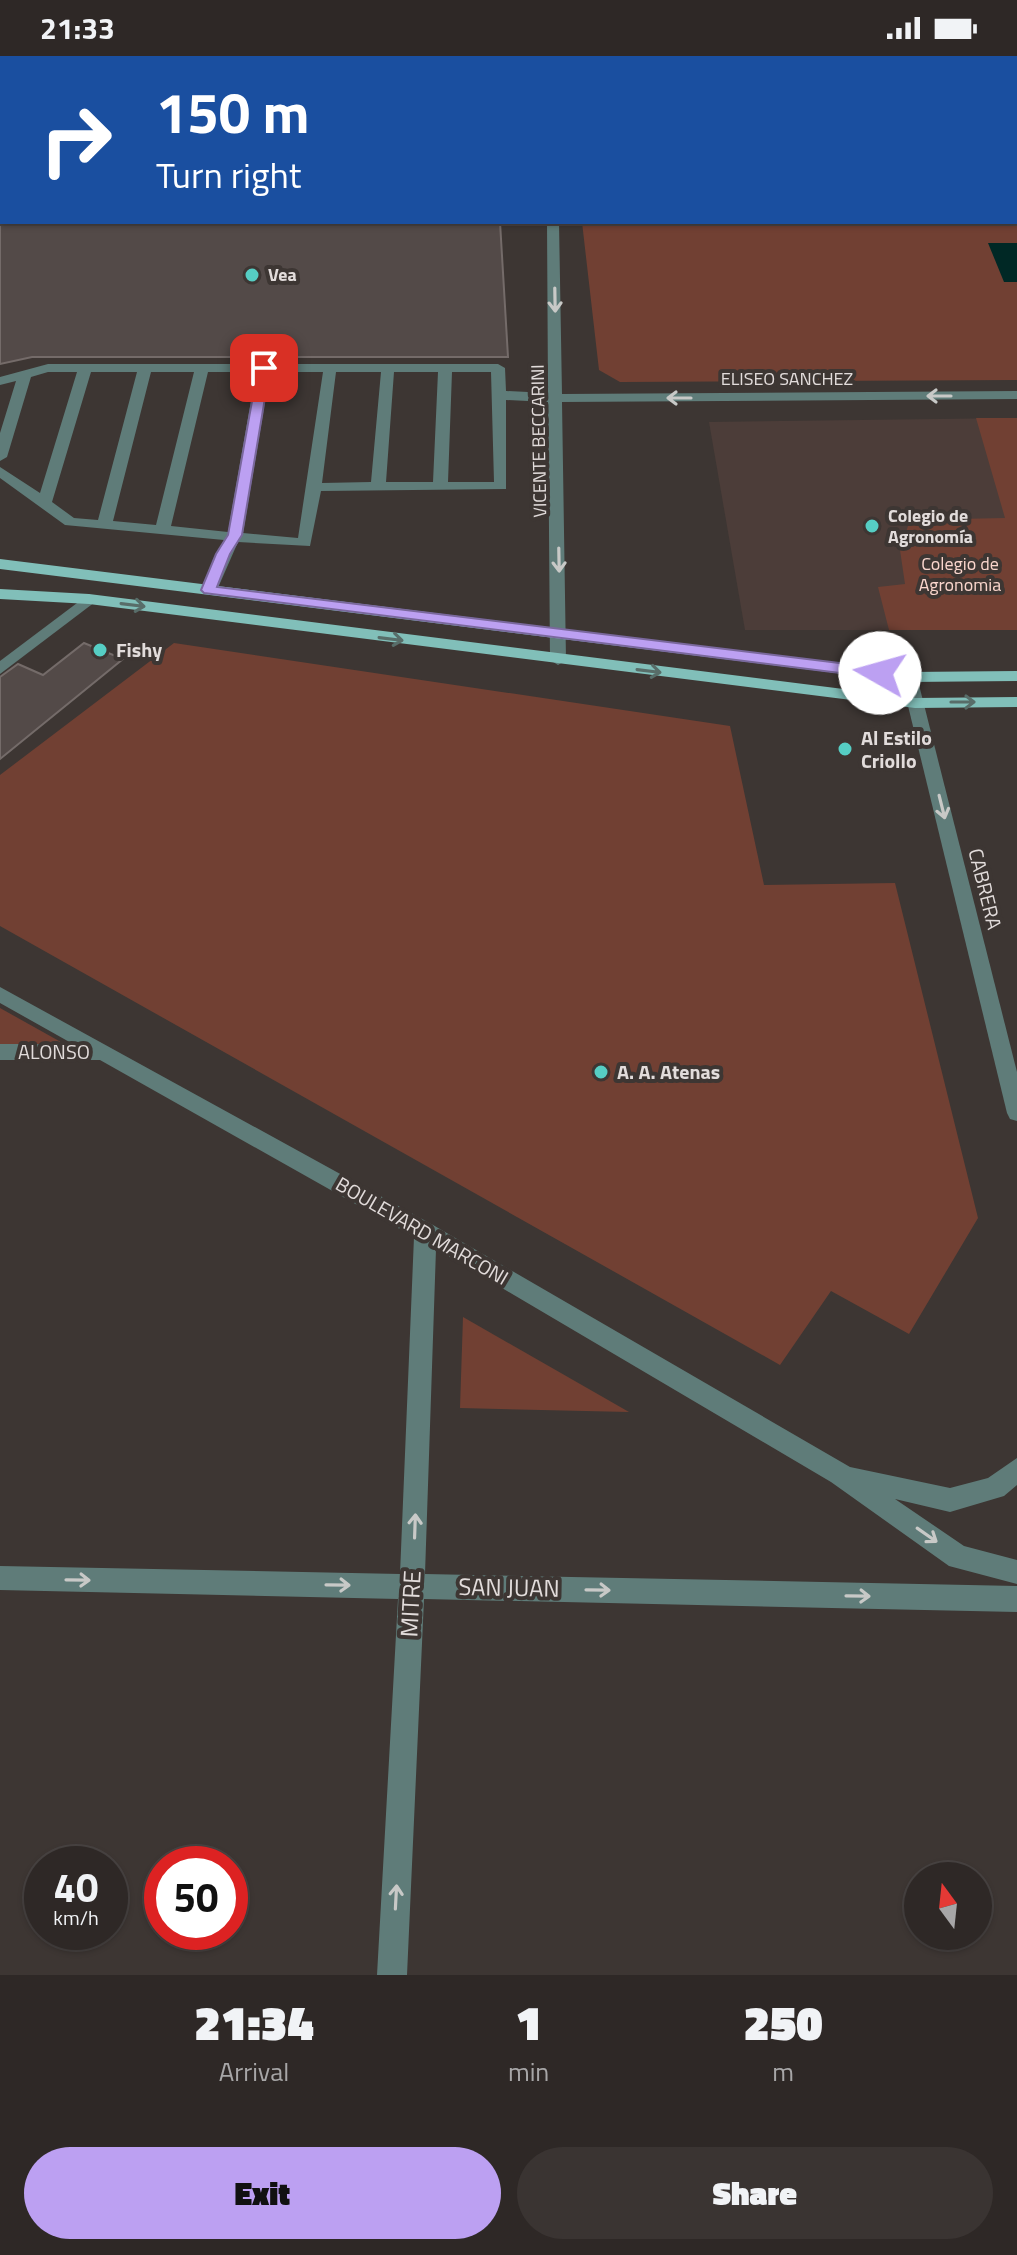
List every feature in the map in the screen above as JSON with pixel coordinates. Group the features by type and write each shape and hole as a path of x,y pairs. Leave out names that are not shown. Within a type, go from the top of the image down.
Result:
{"main road":[{"path":"1,564 909,677 1017,676"},
{"path":"0,594 89,599 915,703 1017,702"}],"street":[{"name":"VICENTE BECCARINI","path":"553,224 558,660"},
{"path":"0,381 48,368 498,368 501,486 314,487"},
{"path":"44,503 85,368"},
{"path":"105,524 145,368"},
{"path":"163,529 202,368"},
{"path":"209,590 223,554 235,535 264,368"},
{"path":"0,471 70,522 305,543 330,368"},
{"path":"378,486 388,368"},
{"path":"440,486 445,368"},
{"path":"0,457 25,374"},
{"name":"ELISEO SANCHEZ","path":"499,395 557,398 1017,395"},
{"path":"0,669 89,599"},
{"name":"CABRERA","path":"909,677 1010,1052 1017,1113"},
{"name":"BOULEVARD MARCONI","path":"0,994 425,1232 840,1474 958,1557 1017,1572"},
{"name":"ALONSO","path":"0,1052 108,1052"},
{"name":"MITRE","path":"392,1975 412,1586 425,1232"},
{"name":"BOULEVARD MARCONI","path":"840,1474 950,1500 995,1488 1017,1469"},
{"name":"SAN JUAN","path":"0,1578 1017,1599"}],"shaded area":[{"name":"Colegio de Agronomía","path":"1017,418 1017,630 745,630 709,422"}],"green space":[{"path":"582,224 1017,224 1017,380 620,382 599,370"},
{"name":"Colegio de Agronomia","path":"976,418 1017,418 1017,630 889,630 878,587 905,584 900,550 910,520 1005,518"},
{"name":"A. A. Atenas","path":"174,643 730,726 764,885 895,883 978,1218 909,1334 831,1291 780,1365 0,926 0,775"},
{"path":"0,1008 68,1046 0,1044"},
{"path":"463,1317 629,1412 460,1408"}],"water":[{"path":"988,243 1017,243 1017,282 1004,282"}],"building":[{"name":"Vea","path":"0,224 500,224 508,357 32,357 0,364"},
{"path":"84,643 123,659 0,759 0,677 18,664 43,675"}],"place":[{"name":"Vea","path":"252,275"},
{"name":"Colegio de Agronomía","path":"872,526"},
{"name":"Fishy","path":"100,650"},
{"name":"Al Estilo Criollo","path":"845,749"},
{"name":"A. A. Atenas","path":"601,1072"}],"route":[{"path":"264,368 235,535 223,554 209,590 880,673"}]}
